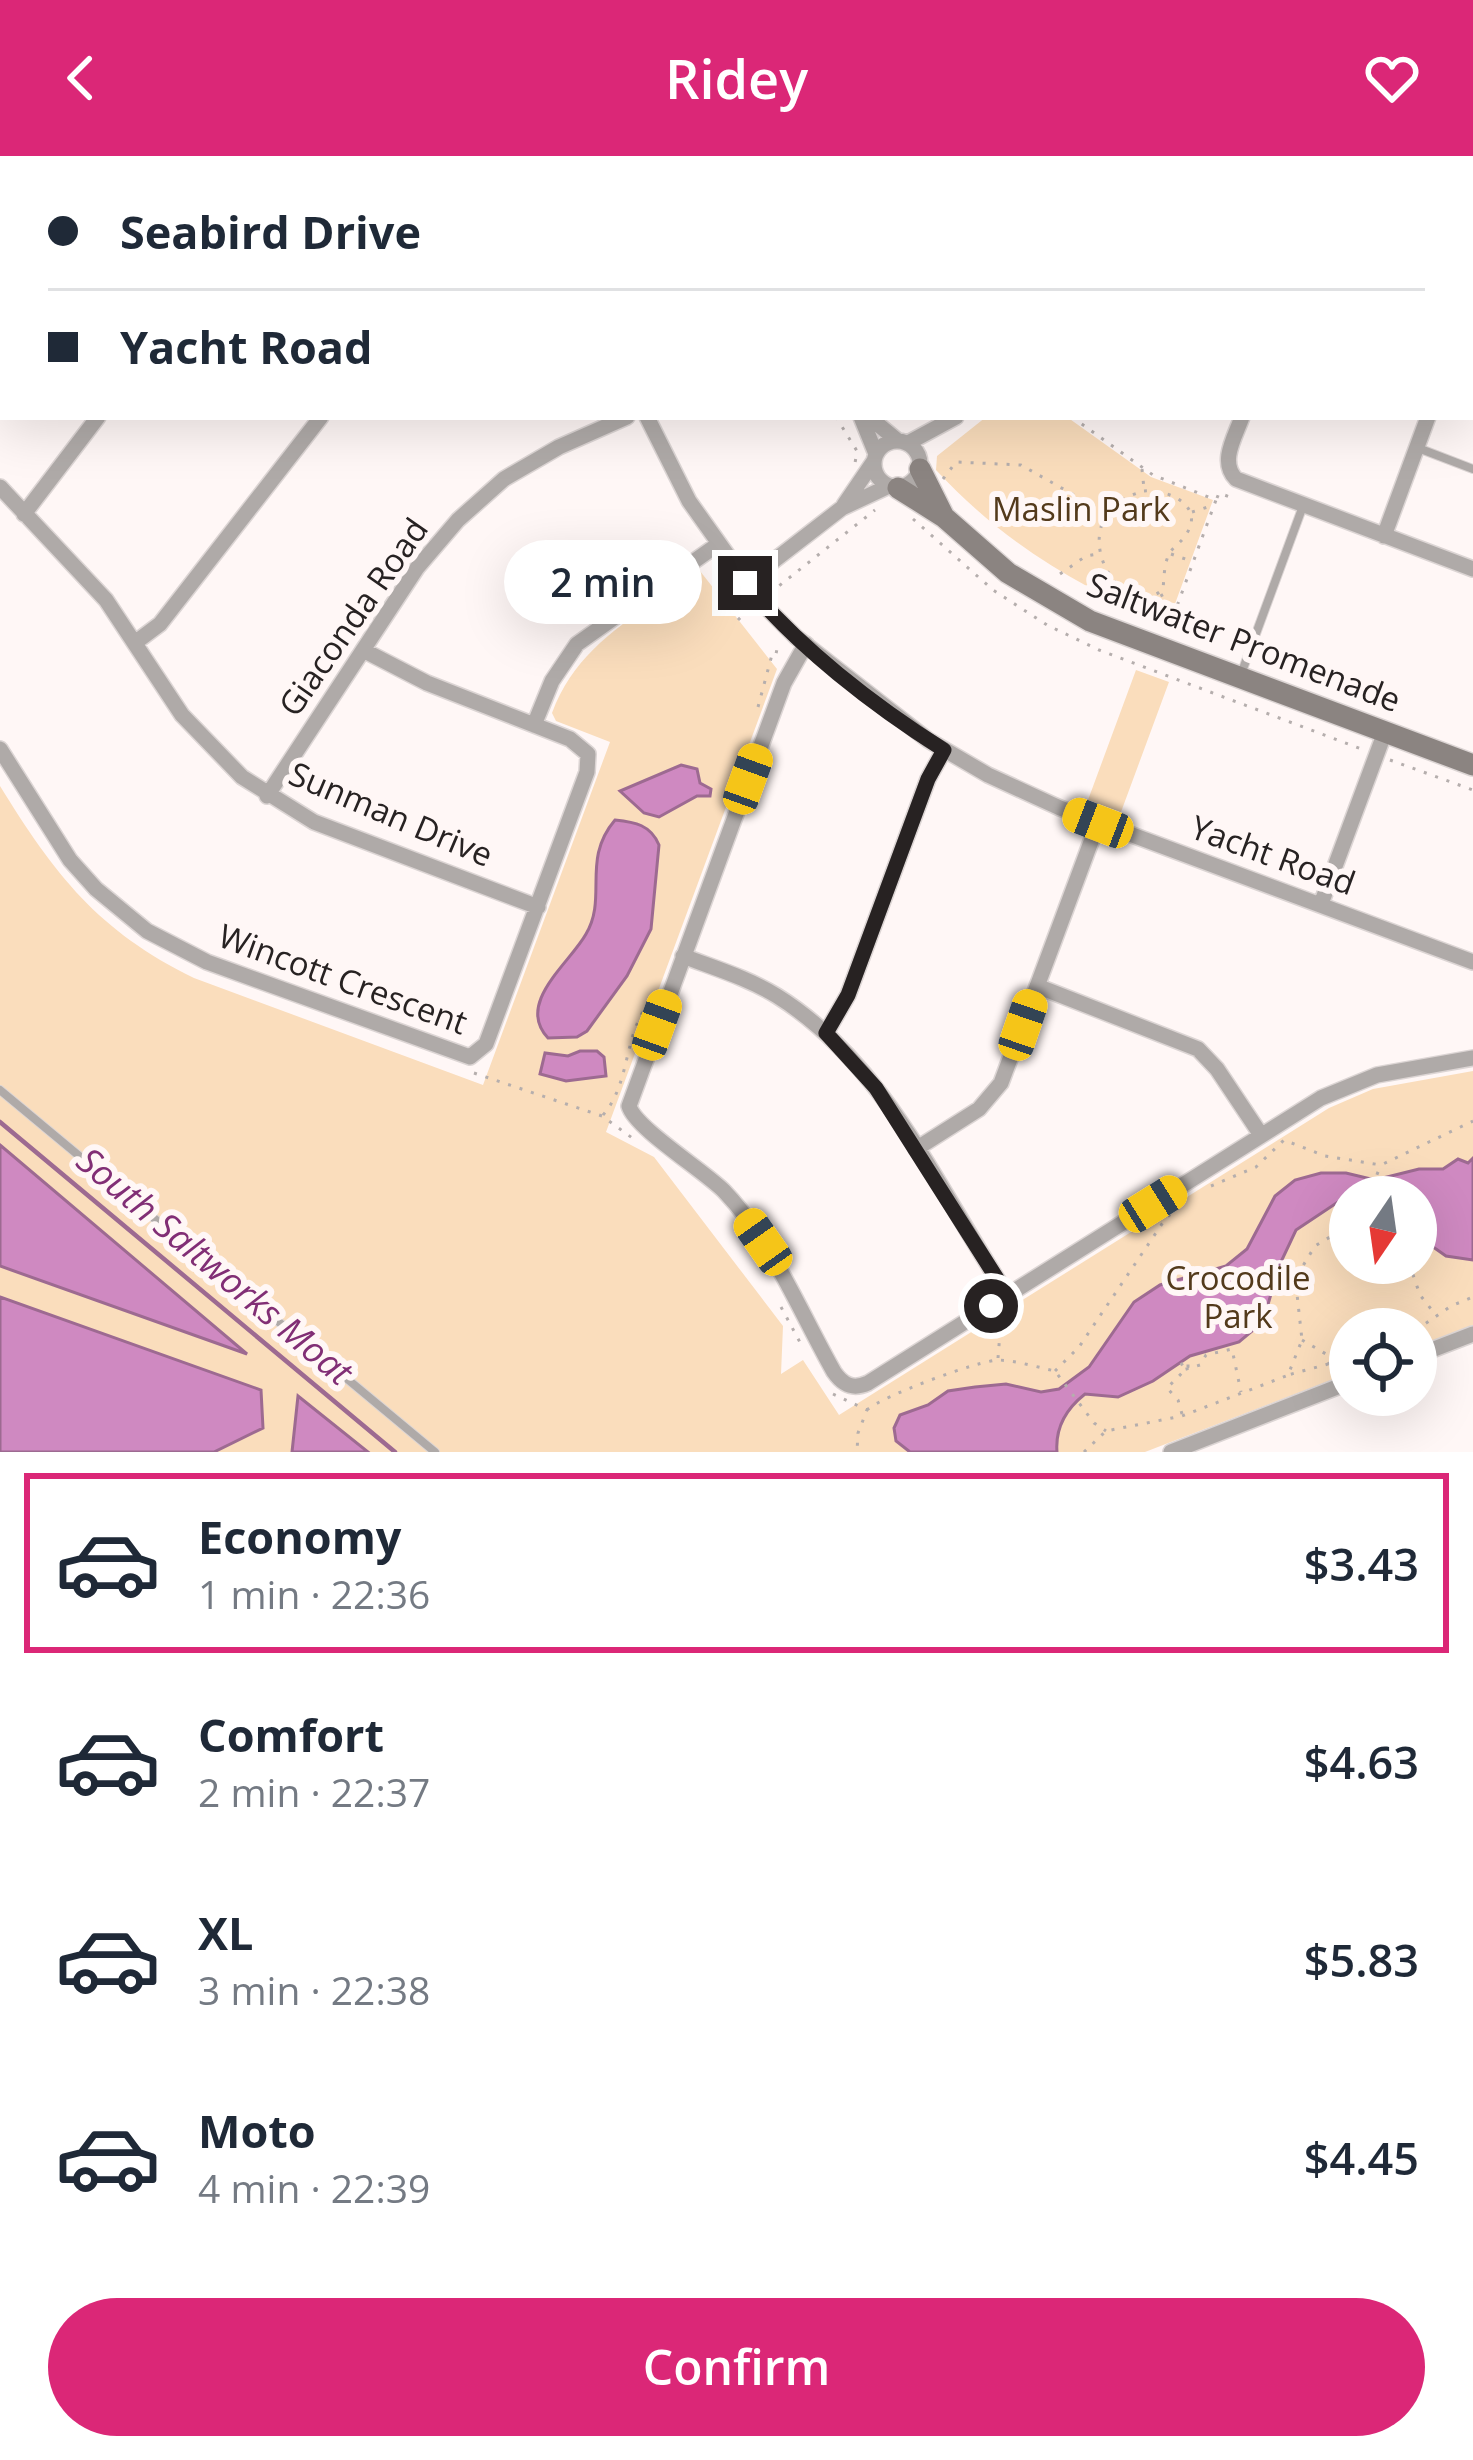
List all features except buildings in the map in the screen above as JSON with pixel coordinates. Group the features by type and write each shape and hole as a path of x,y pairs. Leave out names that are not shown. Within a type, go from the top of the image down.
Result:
{"street":[{"path":"24,514 96,420"},
{"path":"136,642 160,624 319,420"},
{"name":"Giaconda Road","path":"268,796 426,557 478,500 559,447 620,420"},
{"name":"Yacht Road","path":"648,420 682,489 760,601 891,714 944,750 1013,788 1098,823 1473,962"},
{"path":"866,420 877,476 893,497"},
{"path":"870,420 903,442 921,466"},
{"path":"1238,420 1228,460 1231,475 1473,569"},
{"path":"1384,536 1427,420"},
{"path":"745,583 842,508 885,444 903,442 951,421"},
{"path":"842,508 893,497 912,482 951,421"},
{"name":"Saltwater Promenade","path":"921,466 944,517"},
{"name":"Sunman Drive","path":"0,488 106,600 199,737 268,796 314,822 538,907"},
{"name":"Saltwater Promenade","path":"893,497 944,517 984,554 1060,606 1113,632 1473,765"},
{"path":"533,725 552,681 577,644 717,544"},
{"path":"806,644 784,683 682,956 631,1095 631,1114 699,1168 746,1218 840,1381 852,1387 868,1383 1321,1098 1358,1081 1473,1058"},
{"name":"Wincott Crescent","path":"0,749 70,860 96,889 147,931 207,962 461,1057 476,1055 486,1044 589,763 581,745 407,675 363,650"},
{"path":"1321,904 1385,732"},
{"path":"826,1033 848,995 928,779 944,750"},
{"path":"916,1149 991,1097 1009,1064 1098,823"},
{"path":"682,956 773,994 826,1033 868,1078 1008,1296"},
{"path":"1037,986 1198,1049 1217,1069 1261,1136"},
{"path":"1437,1348 1473,1334"},
{"path":"1172,1452 1329,1390"}],"lane":[{"path":"1417,448 1473,469"},
{"path":"1240,678 1303,506"},
{"path":"0,1090 435,1452"}],"path":[{"path":"1076,420 1142,468 1215,502"},
{"path":"943,479 956,463 1021,465 1106,513"},
{"path":"1142,468 1144,490"},
{"path":"1160,592 1141,599 1125,592 1099,553 1106,513 1125,496 1144,490 1170,492 1190,512 1190,527 1170,553 1160,592 1173,616"},
{"path":"1170,625 1219,493 1230,497"},
{"path":"738,620 893,497 993,590 1047,625 1099,650 1473,790"},
{"path":"1190,512 1215,502"},
{"path":"1060,574 1099,553"},
{"path":"1170,553 1193,562"},
{"path":"468,1072 486,1074 602,1116 649,1149"},
{"path":"1207,1188 1256,1167 1284,1140 1325,1156 1381,1165 1473,1120"},
{"path":"1377,1176 1381,1165"},
{"path":"1055,1371 1079,1347 1166,1218 1193,1196"},
{"path":"1288,1375 1302,1340 1298,1281 1307,1257 1329,1236"},
{"path":"1324,1239 1329,1238"},
{"path":"1437,1315 1473,1297"},
{"path":"778,1299 811,1361"},
{"path":"991,1306 1001,1319 997,1360"},
{"path":"1084,1452 1106,1431 1182,1416 1329,1362 1320,1348 1302,1340"},
{"path":"1182,1416 1178,1400 1167,1388 1188,1366 1200,1365 1206,1355 1232,1349 1242,1394"},
{"path":"857,1452 867,1410 884,1396 997,1360 1055,1371 1084,1411 1106,1431"},
{"path":"830,1390 846,1403 867,1410"},
{"path":"1090,1444 1093,1452"}],"green space":[{"name":"Maslin Park","path":"982,420 1071,420 1151,477 1213,500 1168,623 1072,578 1014,540 936,470 937,456"},
{"name":"Crocodile Park","path":"700,571 777,669 606,1132 654,1157 783,1326 781,1374 803,1360 839,1415 1329,1108 1373,1089 1473,1071 1473,1325 1437,1339 1437,1308 1329,1308 1329,1381 1145,1452 0,1452 0,786 40,847 82,898 160,960 194,978 483,1085 610,742 556,721 552,713 570,678 593,650"},
{"path":"1136,670 1169,682 1121,812 1088,800"}],"shaded area":[{"path":"681,765 697,769 700,783 711,789 710,796 697,796 659,817 644,813 620,791"},
{"path":"615,820 642,826 659,845 651,929 627,976 587,1031 577,1037 548,1038 540,1025 541,997 592,920 599,849"},
{"path":"597,1051 604,1057 606,1076 566,1081 540,1074 545,1053 568,1056"},
{"path":"0,1145 247,1354 0,1266"},
{"path":"1473,1158 1473,1260 1437,1250 1437,1176 1391,1176 1443,1169 1458,1159 1468,1163"},
{"path":"1346,1173 1358,1176 1329,1176 1329,1208 1296,1230 1279,1266 1263,1322 1239,1342 1190,1356 1118,1397 1085,1394 1063,1419 1057,1452 910,1452 896,1441 894,1428 900,1415 948,1391 1006,1384 1041,1392 1059,1389 1089,1367 1134,1302 1160,1285 1226,1266 1247,1249 1275,1196 1295,1180"},
{"path":"0,1297 261,1390 263,1428 214,1452 0,1452"},
{"path":"298,1396 368,1452 292,1452"}],"waterway":[{"name":"South Saltworks Moat","path":"0,1122 395,1452"}],"route":[{"path":"745,583 786,628 891,714 944,750 928,779 848,995 826,1033 876,1088 1008,1296 991,1306"}]}
